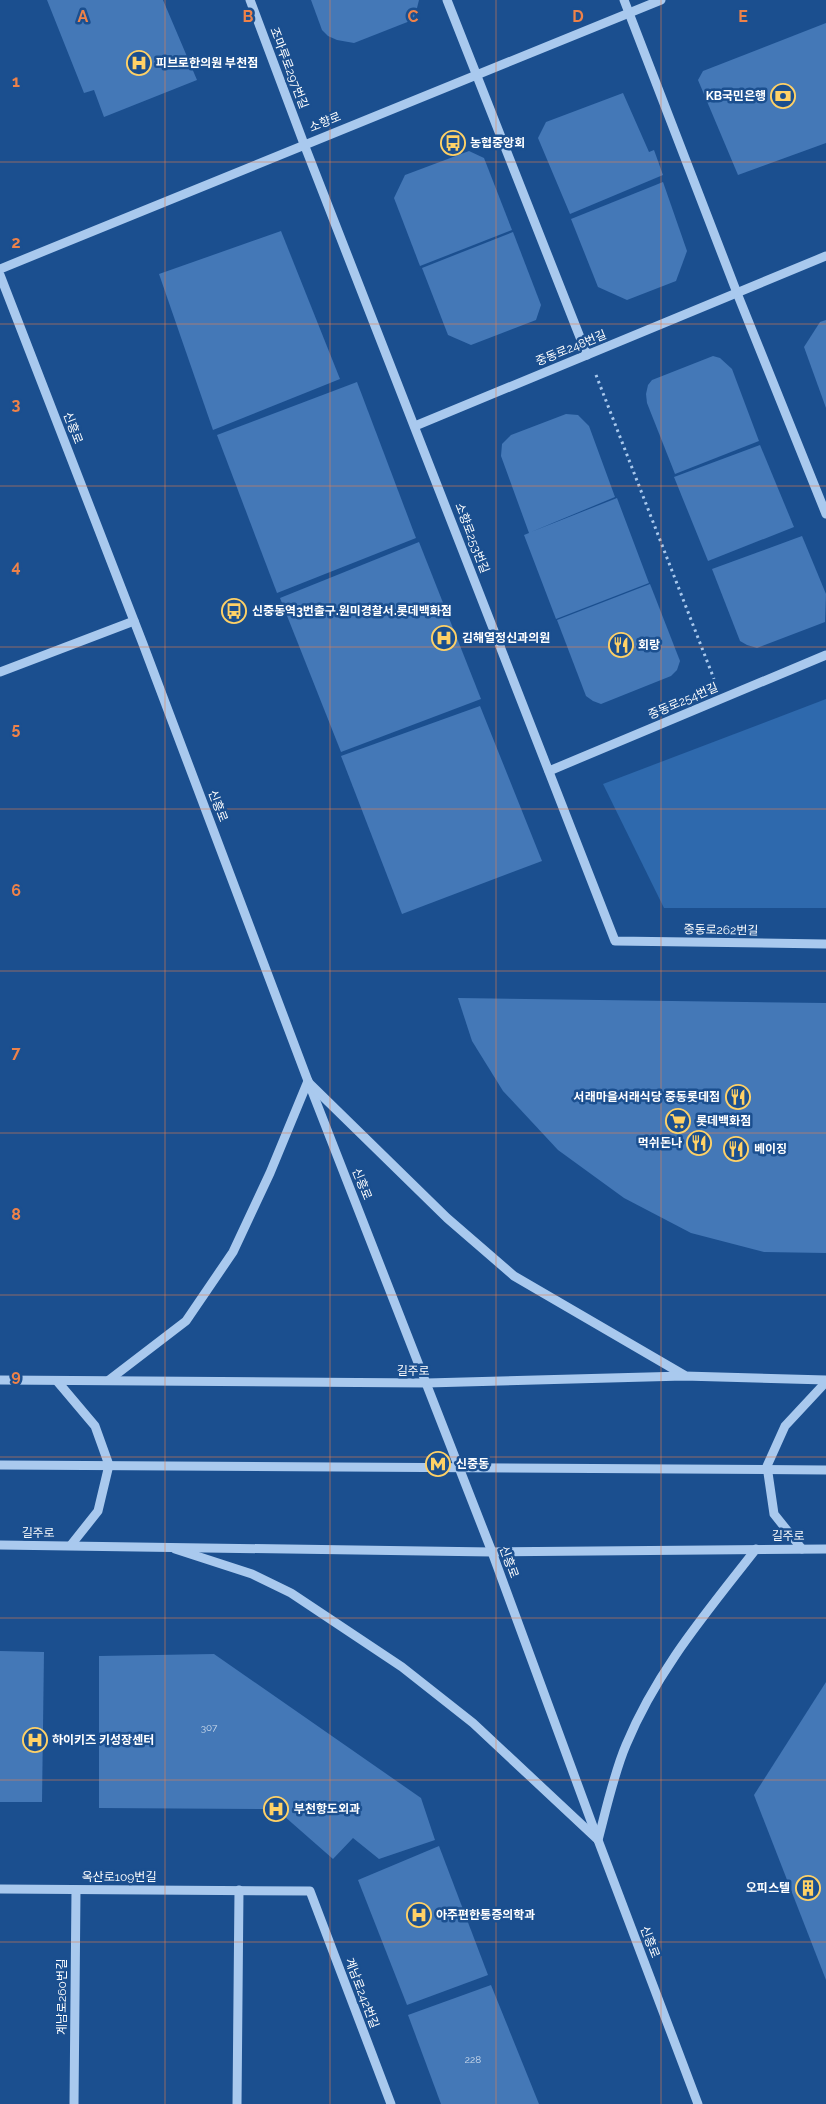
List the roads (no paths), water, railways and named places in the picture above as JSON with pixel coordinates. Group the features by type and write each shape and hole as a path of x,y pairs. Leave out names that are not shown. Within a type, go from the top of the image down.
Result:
{"street":[{"name":"조마루로297번길","path":"250,0 304,144"},
{"path":"447,0 587,355"},
{"path":"624,0 737,293 826,514"},
{"name":"소향로","path":"0,269 661,0"},
{"name":"소향로253번길","path":"304,144 615,941"},
{"name":"중동로248번길","path":"415,426 826,256"},
{"name":"신흥로","path":"0,275 134,621 308,1081 492,1552 698,2104"},
{"path":"0,672 134,621"},
{"name":"중동로254번길","path":"549,771 826,655"},
{"name":"중동로262번길","path":"615,941 826,944"},
{"path":"109,1380 186,1321 233,1252 270,1174 308,1081 447,1218 514,1276 684,1376"},
{"name":"길주로","path":"0,1380 427,1383 684,1376 826,1381"},
{"path":"57,1381 95,1426 109,1466 98,1511 71,1545"},
{"path":"802,1549 774,1514 767,1466 785,1426 826,1381"},
{"path":"0,1465 826,1470"},
{"name":"길주로","path":"0,1545 492,1552 826,1549"},
{"path":"166,1546 252,1574 291,1593 402,1667 473,1723 598,1840 624,1747 642,1708 672,1657 756,1549"},
{"name":"옥산로109번길","path":"0,1889 310,1891"},
{"name":"계남로260번길","path":"74,2104 76,1890"},
{"path":"237,2104 239,1890"},
{"name":"계남로242번길","path":"310,1891 391,2104"}],"place":[{"name":"피브로한의원 부천점","path":"139,63"},
{"name":"KB국민은행","path":"783,96"},
{"name":"농협중앙회","path":"453,143"},
{"name":"신중동역3번출구.원미경찰서.롯데백화점","path":"234,611"},
{"name":"김해열정신과의원","path":"444,638"},
{"name":"회랑","path":"621,645"},
{"name":"서래마을서래식당 중동롯데점","path":"738,1097"},
{"name":"롯데백화점","path":"678,1121"},
{"name":"먹쉬돈나","path":"699,1143"},
{"name":"베이징","path":"736,1149"},
{"name":"신중동","path":"438,1464"},
{"name":"하이키즈 키성장센터","path":"35,1740"},
{"name":"부천항도외과","path":"276,1809"},
{"name":"오피스텔","path":"808,1888"},
{"name":"아주편한통증의학과","path":"419,1915"}]}
